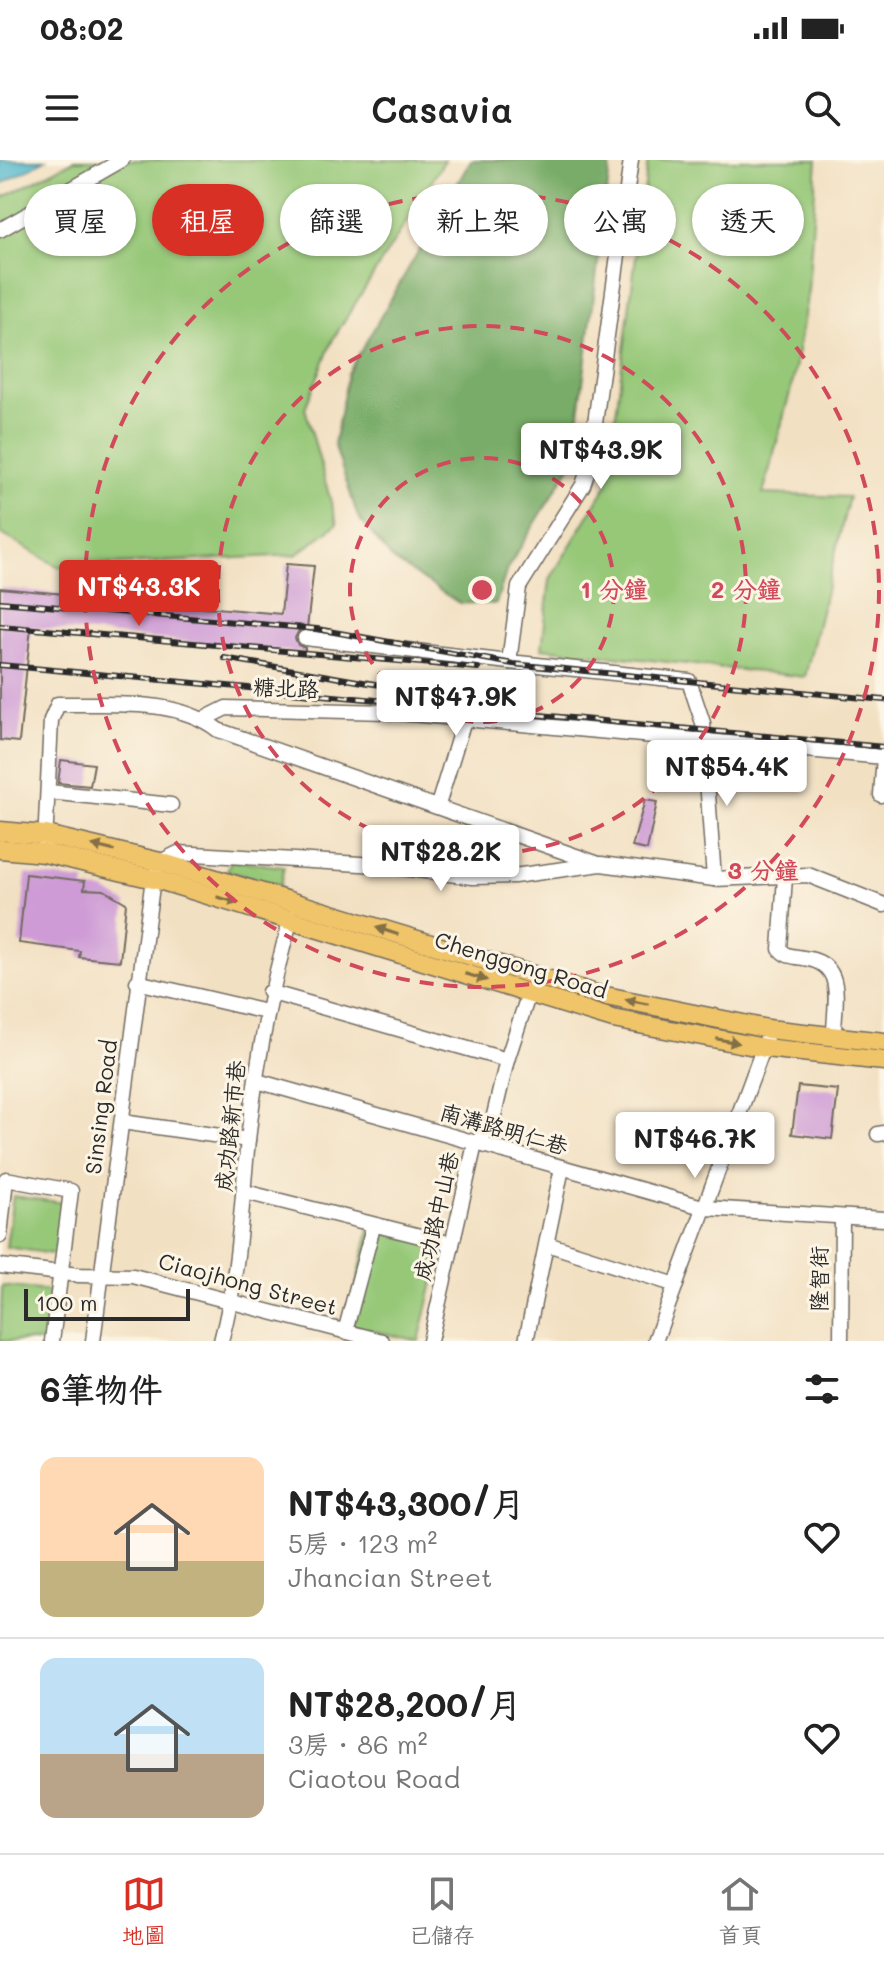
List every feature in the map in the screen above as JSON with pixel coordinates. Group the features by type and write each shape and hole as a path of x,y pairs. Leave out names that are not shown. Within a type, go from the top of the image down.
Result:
{"main road":[{"path":"0,831 156,870"},
{"path":"0,849 45,844"},
{"name":"Chenggong Road","path":"156,870 291,918 613,1019 765,1048 884,1061"},
{"name":"Chenggong Road","path":"156,870 596,994 768,1029 884,1042"}],"street":[{"path":"0,230 122,160"},
{"path":"509,662 519,587 583,485 589,467 631,160"},
{"path":"305,638 689,681 703,723 714,879"},
{"path":"45,844 51,720 58,704 129,705 172,710 204,719 218,730 601,864 714,879 821,877 884,905"},
{"name":"糖北路","path":"204,719 226,708 388,712 884,757"},
{"path":"438,805 464,720"},
{"path":"881,795 884,757"},
{"path":"49,792 171,805"},
{"path":"156,870 178,853 377,865 473,877 514,876 601,864"},
{"name":"Sinsing Road","path":"93,1341 137,982 156,870"},
{"path":"785,877 780,949 787,956 819,960 829,965 834,975 834,1036"},
{"name":"成功路新市巷","path":"221,1341 232,1300 248,1140 269,992 291,918"},
{"path":"137,982 266,1012"},
{"path":"269,992 507,1060"},
{"name":"成功路中山巷","path":"430,1341 475,1144 491,1128 507,1060 529,993"},
{"path":"655,1341 765,1048 768,1029"},
{"name":"南溝路明仁巷","path":"257,1081 706,1208 884,1219"},
{"path":"122,1122 248,1140"},
{"path":"526,1341 562,1168"},
{"path":"0,1236 6,1179 71,1191 52,1341"},
{"path":"245,1192 373,1227 452,1244"},
{"name":"隆智街","path":"841,1341 842,1218"},
{"path":"345,1332 373,1227"},
{"path":"547,1244 676,1285"},
{"name":"Ciaojhong Street","path":"0,1266 61,1273 133,1276 375,1340"}],"green space":[{"path":"74,160 445,160 430,184 408,184 408,219 392,245 392,184 280,184 280,256 385,256 333,339 305,408 337,524 296,555 59,567 0,533 0,199 24,186 24,256 136,256 136,184 28,184"},
{"path":"471,160 611,160 608,184 564,184 564,256 599,256 573,462 507,569 496,604 459,603 393,560 358,517 334,444 348,373 416,256 548,256 548,184 457,184"},
{"path":"648,160 817,160 808,291 793,381 763,494 849,497 805,677 542,648 550,579 607,485 636,256 676,256 676,184 645,184"},
{"path":"231,860 284,867 280,886 227,871"},
{"path":"13,1196 66,1203 59,1255 6,1247"},
{"path":"369,1230 442,1245 419,1341 347,1325"},
{"path":"2,1286 55,1292 49,1341 0,1341"}],"water":[{"path":"0,160 45,160 0,185"}],"building":[{"path":"286,564 314,566 307,628 300,629 295,638 298,645 305,648 305,653 31,627 19,742 0,740 0,588 281,614"},
{"path":"61,760 94,764 90,786 58,783"},
{"path":"645,800 657,802 647,850 632,847"},
{"path":"26,874 85,881 84,889 104,890 126,903 120,961 79,957 80,951 19,943"},
{"path":"798,1086 838,1090 832,1139 792,1134"}],"railway":[{"path":"0,602 317,629 513,664 884,700"},
{"path":"0,626 478,668"},
{"path":"224,658 421,692"},
{"path":"0,665 884,747"}]}
